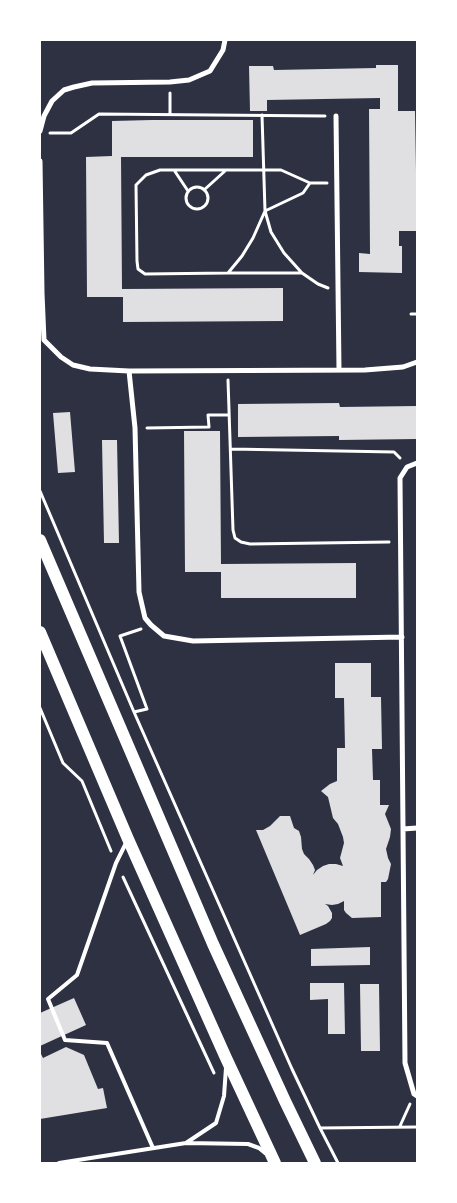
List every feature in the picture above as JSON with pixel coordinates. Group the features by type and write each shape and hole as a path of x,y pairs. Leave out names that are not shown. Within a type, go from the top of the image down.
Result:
{"main road":[{"path":"40,540 213,944 285,1101 316,1163"},
{"path":"40,632 128,839 226,1058 275,1162"}],"street":[{"path":"40,131 44,116 52,101 64,90 92,84 189,80 210,71 223,50 225,40"},
{"path":"336,116 339,370"},
{"path":"40,161 44,340 61,357 73,365 90,369 130,371 339,370 403,367 417,362"},
{"path":"130,371 135,428 139,592 145,618 151,625 164,636 193,641 402,637"},
{"path":"416,1095 405,1062 400,478 408,468 417,463"},
{"path":"403,829 417,828"}],"lane":[{"path":"128,839 116,863 77,975 48,998 65,1040 108,1043 153,1148"},
{"path":"186,1143 216,1124 224,1096 226,1058"},
{"path":"58,1163 186,1143 248,1144 259,1148 275,1162"}],"path":[{"path":"170,82 170,114"},
{"path":"48,133 71,133 98,114 336,116"},
{"path":"262,116 265,211 271,232 284,253 302,273 318,284 338,291"},
{"path":"228,273 242,256 253,238 265,211 303,193 310,183 281,170 160,170 146,175 136,186 138,270 145,274 302,273"},
{"path":"173,170 188,191 187,201 191,207 198,209 204,206 208,200 204,190 198,187 188,191"},
{"path":"204,190 226,170"},
{"path":"411,314 417,314"},
{"path":"228,370 233,530 235,538 250,544 401,542"},
{"path":"135,428 209,427 208,416 229,415"},
{"path":"231,449 394,452 408,468"},
{"path":"40,491 134,712 288,1060 338,1163"},
{"path":"134,712 147,709 120,636 151,625"},
{"path":"40,708 63,763 82,781 116,863 224,1096"},
{"path":"400,1126 416,1095"},
{"path":"320,1128 417,1127"}],"building":[{"path":"376,65 398,65 398,111 415,111 417,231 399,231 399,246 402,246 402,273 359,272 359,253 370,254 369,109 380,109 380,98 267,100 267,111 250,111 249,66 273,66 274,70 376,68"},
{"path":"253,120 253,157 121,157 122,289 283,288 283,321 123,322 123,297 87,297 86,157 112,156 112,121"},
{"path":"339,403 340,407 417,406 417,439 339,440 339,436 238,437 238,404"},
{"path":"70,412 75,472 58,473 53,413"},
{"path":"184,431 220,431 221,564 356,563 356,598 221,598 221,572 185,572"},
{"path":"102,440 117,440 119,543 104,543"},
{"path":"335,663 371,663 371,697 381,697 382,749 372,749 373,780 380,780 380,805 389,805 385,814 391,829 386,849 391,864 388,879 386,882 381,882 381,917 352,918 344,910 344,901 332,905 325,904 332,913 330,921 300,935 256,830 263,830 270,826 280,816 290,816 294,828 299,831 304,854 315,870 313,875 317,870 329,864 343,866 340,858 344,843 343,837 338,824 333,818 328,797 321,791 337,781 337,748 345,748 344,698 335,698"},
{"path":"370,947 370,965 311,966 311,949"},
{"path":"310,983 344,983 345,1034 328,1034 328,999 310,1000"},
{"path":"360,984 379,984 380,1051 361,1051"},
{"path":"74,998 86,1025 40,1046 40,1013"},
{"path":"66,1047 84,1055 98,1089 103,1088 107,1108 40,1119 40,1052 43,1058"}]}
